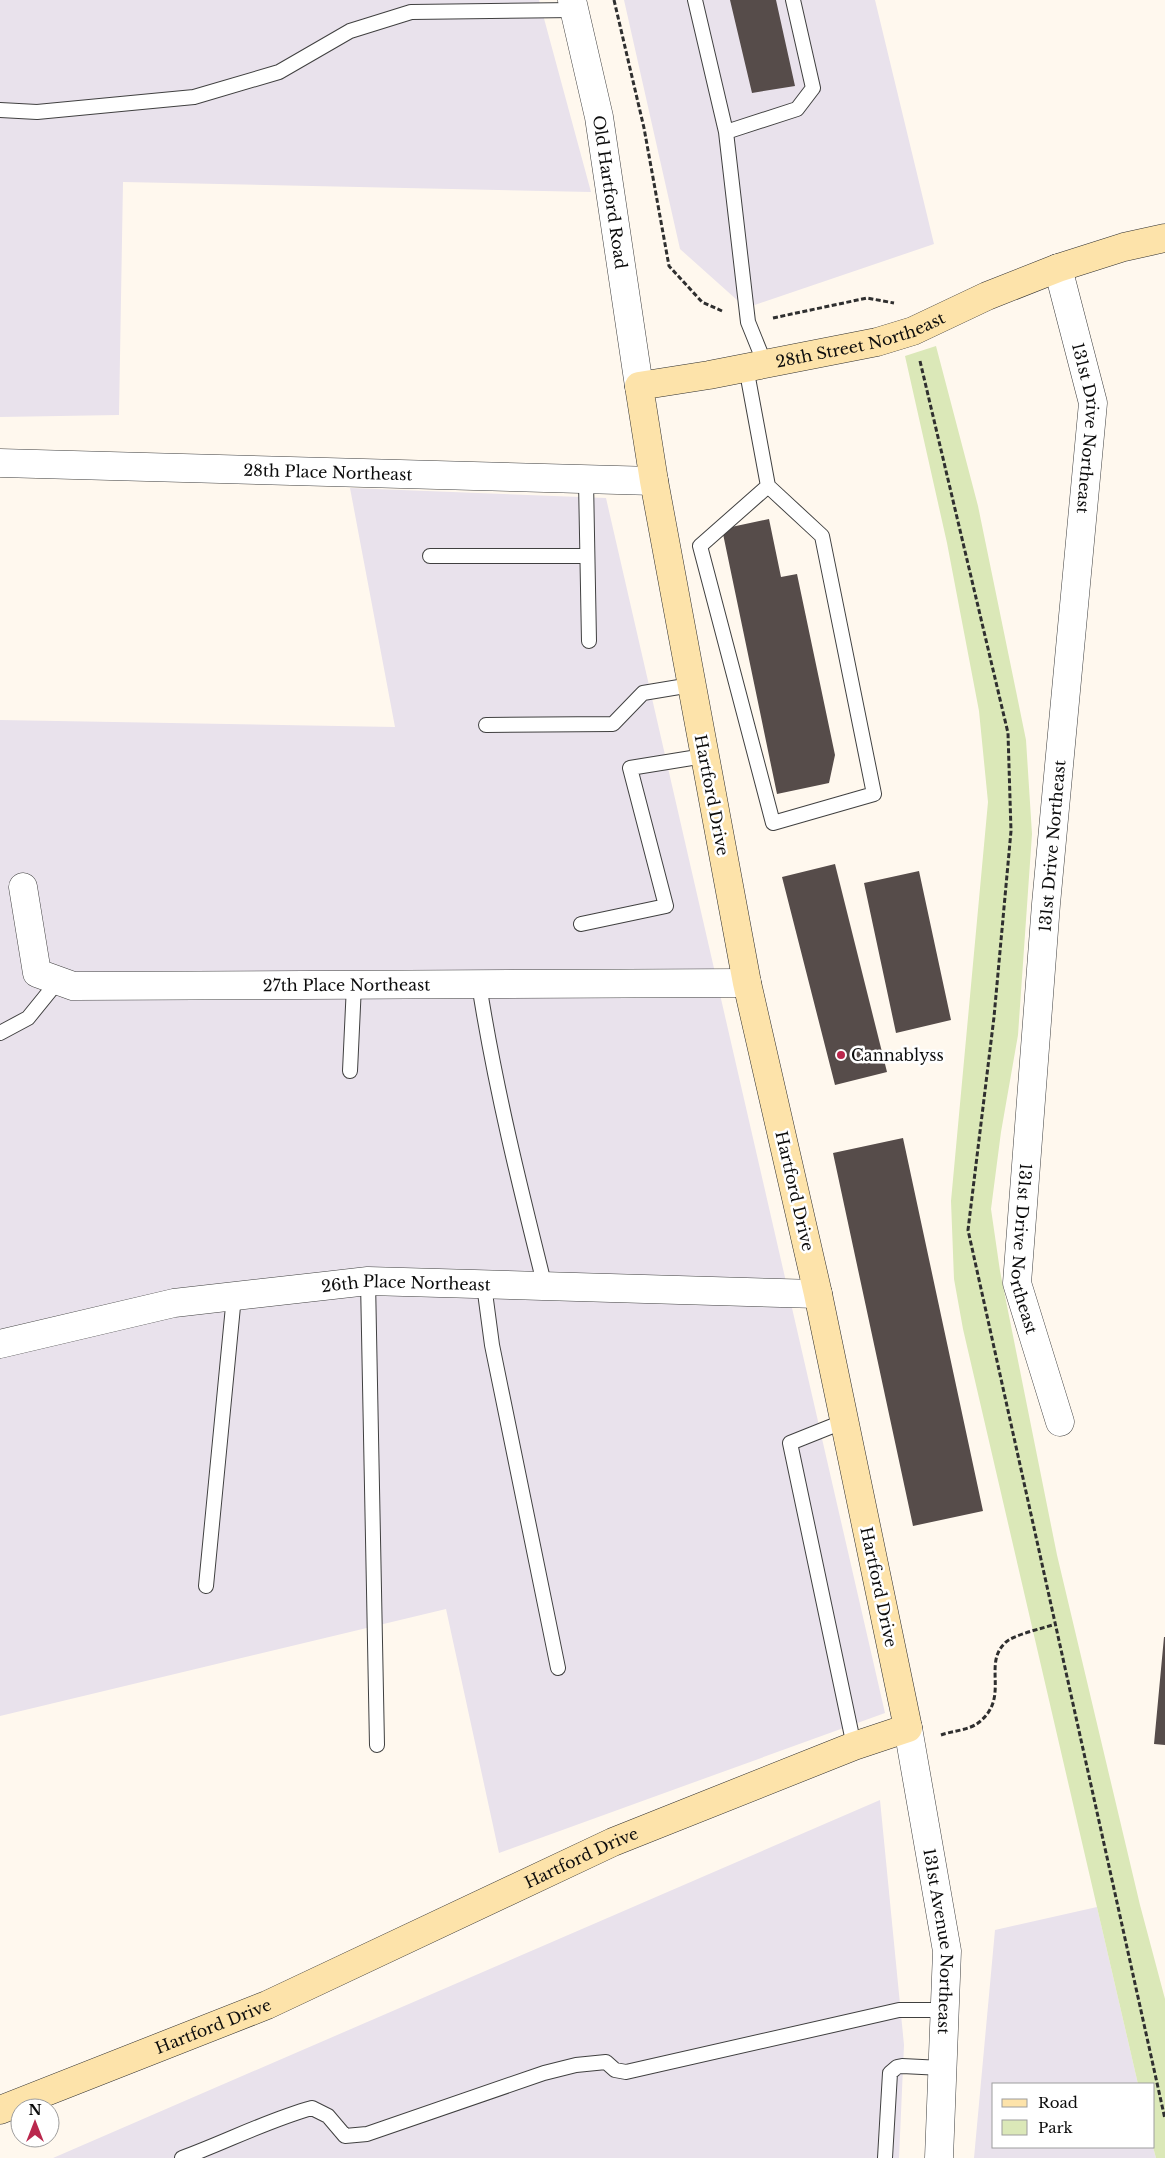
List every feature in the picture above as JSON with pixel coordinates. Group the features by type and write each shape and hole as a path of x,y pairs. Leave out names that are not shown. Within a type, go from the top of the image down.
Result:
{"main road":[{"name":"28th Street Northeast","path":"639,386 756,366 877,342 913,332 987,296 1058,268 1124,247 1165,238"},
{"path":"639,386 654,481"},
{"name":"Hartford Drive","path":"0,2110 267,2005 613,1842 854,1746 908,1728 818,1294 747,983 654,481"}],"street":[{"name":"Old Hartford Road","path":"573,5 599,117 639,386"},
{"name":"131st Drive Northeast","path":"1058,268 1093,403 1046,904 1017,1283 1060,1422"},
{"name":"28th Place Northeast","path":"0,463 586,481 654,481"},
{"name":"27th Place Northeast","path":"22,887 37,972 73,986 747,983"},
{"name":"26th Place Northeast","path":"0,1344 174,1303 368,1281 818,1294"},
{"name":"131st Avenue Northeast","path":"908,1728 946,1951 939,2158"}],"lane":[{"path":"695,0 726,132 748,322 756,366 768,486 822,536 874,794 773,823 700,546 768,486"},
{"path":"726,132 797,109 813,88 793,0"},
{"path":"0,110 37,112 194,97 279,72 350,31 411,12 573,5"},
{"path":"586,481 589,641"},
{"path":"430,556 587,556"},
{"path":"486,725 613,724 643,693 691,685"},
{"path":"581,924 666,906 630,768 704,756"},
{"path":"0,1033 28,1018 58,980"},
{"path":"479,984 487,1038 508,1141 545,1287"},
{"path":"350,1071 354,985"},
{"path":"368,1281 377,1745"},
{"path":"484,1285 492,1346 558,1668"},
{"path":"206,1586 234,1296"},
{"path":"845,1421 790,1443 854,1746"},
{"path":"182,2158 228,2141 285,2115 312,2108 328,2116 345,2136 367,2134 544,2072 576,2065 606,2062 615,2070 626,2072 899,2010 945,2010"},
{"path":"885,2158 890,2073 897,2067 902,2066 942,2068"}],"path":[{"path":"614,0 644,128 669,266 702,302 748,322 868,298 898,304 913,332 1008,733 1011,831 994,1017 968,1230 1165,2119"}],"shaded area":[{"path":"0,0 539,0 591,192 123,182 119,415 0,417"},
{"path":"624,0 875,0 934,244 746,308 680,249"},
{"path":"350,488 606,498 885,1713 499,1853 446,1609 0,1716 0,720 395,727"},
{"path":"880,1800 904,2045 899,2158 53,2158"},
{"path":"1097,1907 1138,2083 992,2083 992,2148 1153,2148 1156,2158 974,2158 995,1930"}],"green space":[{"path":"936,346 978,506 1026,740 1032,834 1018,1035 1001,1132 991,1209 1000,1271 1057,1555 1140,1905 1165,1999 1165,2158 1156,2158 1153,2148 1155,2148 1155,2083 1138,2083 963,1329 954,1279 951,1201 988,802 979,711 947,543 905,356"}],"building":[{"path":"730,0 776,0 795,86 752,93"},
{"path":"769,519 781,577 797,574 835,755 829,783 777,794 722,529"},
{"path":"835,864 887,1072 835,1085 782,877"},
{"path":"919,871 951,1020 896,1033 864,883"},
{"path":"903,1138 983,1511 913,1526 833,1153"},
{"path":"1165,1637 1165,1745 1154,1744"}],"place":[{"name":"Cannablyss","path":"841,1055"}]}
